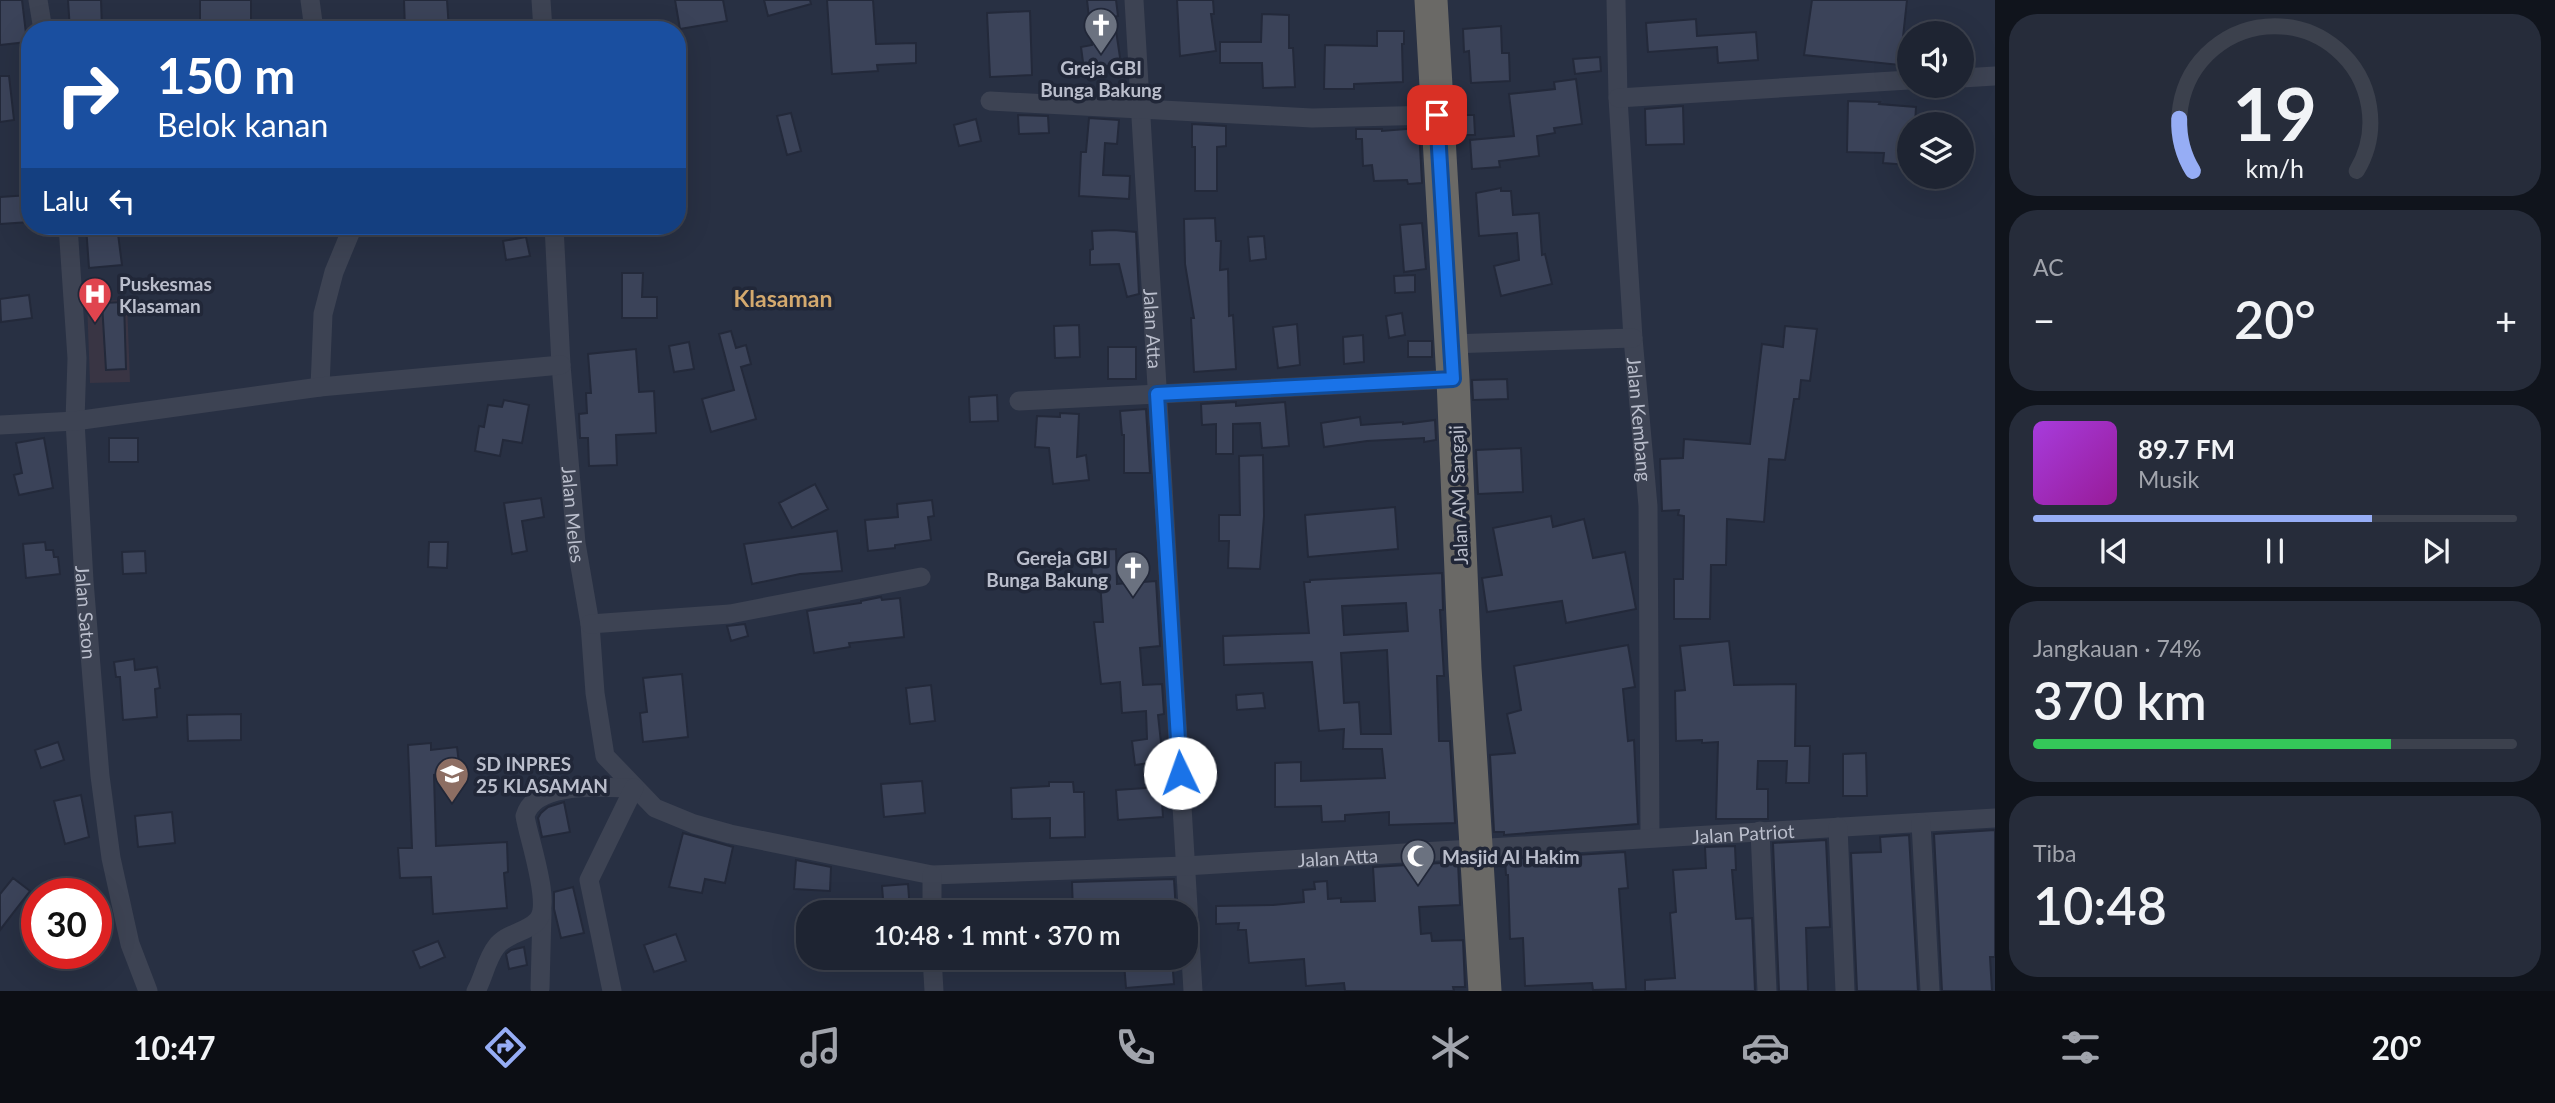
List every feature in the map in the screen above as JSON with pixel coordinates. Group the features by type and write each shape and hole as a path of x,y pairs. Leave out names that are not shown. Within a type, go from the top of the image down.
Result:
{"highway":[{"name":"Jalan AM Sangaji","path":"1431,0 1453,379 1465,668 1485,848 1485,991"}],"street":[{"path":"38,0 42,21"},
{"path":"310,0 312,21"},
{"path":"541,0 542,21"},
{"name":"Jalan Atta","path":"1134,0 1192,991"},
{"name":"Jalan Kembang","path":"1616,0 1618,98 1633,338 1648,518 1650,837"},
{"path":"1974,77 1995,76"},
{"path":"1618,98 1897,81"},
{"path":"990,102 1312,118 1437,115"},
{"name":"Jalan Saton","path":"69,235 77,358 75,421 84,581 106,821 111,858 130,944 148,991"},
{"path":"320,387 323,314 334,272 349,235"},
{"name":"Jalan Meles","path":"554,235 561,365 576,543 590,624 595,693 605,756 655,808 694,824 845,859 932,875"},
{"path":"1450,344 1633,338"},
{"path":"0,425 75,421 320,387 561,365"},
{"path":"1019,401 1453,379"},
{"path":"590,624 730,614 921,577"},
{"path":"540,988 542,892 525,816 530,805 550,793 577,788 634,788 589,880 612,991"},
{"name":"Jalan Patriot","path":"1485,848 1995,818"},
{"path":"1921,823 1930,991"},
{"path":"1838,827 1845,991"},
{"path":"1760,831 1767,991"},
{"name":"Jalan Atta","path":"932,875 1185,866 1485,848"},
{"path":"932,875 932,900"},
{"path":"476,991 496,946 505,938 538,921 542,912"},
{"path":"933,970 934,991"}],"shaded area":[{"name":"Puskesmas Klasaman","path":"127,300 130,382 90,383 87,301","holes":["124,302 126,345 104,346 102,304"]}],"building":[{"path":"0,0 22,0 24,21 21,21 21,43 0,45"},
{"path":"68,0 101,0 102,21 69,21"},
{"path":"200,0 251,0 251,21 200,21"},
{"path":"404,0 447,0 448,21 405,21"},
{"path":"675,0 723,0 727,21 686,28 686,21 679,21"},
{"path":"764,0 810,0 811,4 768,16"},
{"path":"827,0 873,0 876,44 916,43 916,63 877,65 878,71 832,74"},
{"path":"1087,0 1116,0 1118,16 1114,17 1121,64 1084,70 1081,47 1092,45"},
{"path":"1177,0 1213,0 1214,14 1211,14 1216,51 1180,56"},
{"path":"1812,0 1907,0 1905,21 1897,21 1897,65 1804,55"},
{"path":"1030,11 1032,75 990,77 987,13"},
{"path":"1262,14 1289,15 1289,48 1293,48 1295,87 1263,88 1262,63 1220,63 1220,42 1261,42"},
{"path":"1696,19 1697,36 1756,32 1758,60 1718,63 1717,47 1648,52 1646,23"},
{"path":"1501,26 1502,53 1509,53 1510,81 1471,83 1469,51 1464,52 1463,29"},
{"path":"1377,31 1404,31 1403,82 1354,84 1354,89 1324,89 1325,45 1377,46"},
{"path":"1600,57 1601,71 1575,74 1573,59"},
{"path":"0,76 9,76 14,120 0,122"},
{"path":"1576,79 1582,124 1554,128 1555,133 1537,136 1539,156 1499,161 1500,167 1472,169 1470,140 1514,136 1509,94 1555,89 1554,82"},
{"path":"1848,101 1916,107 1916,112 1897,112 1897,164 1883,163 1884,153 1847,152"},
{"path":"1683,106 1684,144 1646,145 1645,109"},
{"path":"791,113 801,151 787,155 777,116"},
{"path":"1018,115 1048,116 1049,133 1019,134"},
{"path":"1458,115 1474,115 1475,135 1458,135"},
{"path":"1089,118 1119,120 1117,144 1105,143 1103,175 1130,176 1129,199 1079,196 1081,152 1086,152"},
{"path":"976,119 981,141 959,146 954,125"},
{"path":"1192,124 1226,126 1226,146 1217,147 1217,191 1195,191"},
{"path":"1419,128 1422,183 1408,184 1407,180 1374,181 1372,165 1363,166 1362,139 1356,139 1356,129 1382,131"},
{"path":"1501,188 1501,191 1511,191 1513,215 1539,213 1542,255 1545,254 1552,284 1501,296 1494,266 1519,260 1517,233 1479,236 1476,193"},
{"path":"21,196 21,223 0,224 0,197"},
{"path":"1215,218 1216,241 1221,241 1220,270 1228,269 1229,316 1233,315 1236,369 1194,372 1191,318 1194,318 1185,264 1184,219"},
{"path":"1422,223 1426,269 1404,272 1400,225"},
{"path":"1092,231 1136,232 1139,294 1127,297 1119,264 1090,265"},
{"path":"87,235 118,235 122,265 89,268"},
{"path":"1264,236 1266,259 1250,261 1248,237"},
{"path":"526,237 530,256 506,260 503,241"},
{"path":"622,273 643,273 642,297 657,297 657,318 622,318"},
{"path":"1415,275 1415,292 1395,293 1394,276"},
{"path":"29,295 32,318 1,322 0,299"},
{"path":"124,302 126,369 106,370 102,303"},
{"path":"1402,313 1405,335 1389,338 1386,316"},
{"path":"1297,324 1300,365 1278,368 1273,327"},
{"path":"1079,325 1080,357 1055,358 1054,326"},
{"path":"1785,326 1817,329 1810,381 1801,380 1799,399 1794,399 1785,460 1769,459 1764,522 1727,519 1726,565 1711,565 1710,619 1674,619 1674,579 1683,579 1684,516 1678,515 1679,510 1662,511 1660,459 1683,458 1684,439 1750,444 1762,344 1783,347"},
{"path":"731,331 736,348 746,345 751,364 741,367 756,419 711,432 702,399 734,390 719,334"},
{"path":"1363,335 1364,362 1344,364 1343,337"},
{"path":"1408,341 1432,341 1432,357 1408,357"},
{"path":"689,342 694,369 674,372 669,346"},
{"path":"1108,347 1136,347 1136,379 1108,379"},
{"path":"636,349 639,392 654,391 656,433 616,435 617,465 589,466 588,438 580,438 579,414 587,413 586,393 591,393 588,354"},
{"path":"1507,379 1508,399 1473,400 1472,380"},
{"path":"997,395 998,421 970,422 969,397"},
{"path":"504,400 529,405 522,443 503,440 500,456 475,451 479,426 484,427 488,405 502,407"},
{"path":"1236,402 1236,406 1285,402 1289,446 1262,448 1260,423 1233,424 1233,454 1216,454 1216,424 1202,425 1201,404"},
{"path":"1146,409 1150,473 1124,473 1124,435 1120,411"},
{"path":"1060,413 1079,414 1077,457 1086,455 1089,480 1053,484 1049,448 1035,447 1037,416 1060,417"},
{"path":"1360,417 1361,425 1435,420 1436,440 1424,442 1424,438 1367,441 1324,447 1321,423"},
{"path":"44,438 53,488 19,495 14,475 22,473 16,443"},
{"path":"109,438 138,438 138,462 109,462"},
{"path":"1521,448 1523,492 1478,494 1476,450"},
{"path":"1263,455 1264,516 1260,569 1228,568 1229,541 1219,541 1219,515 1240,515 1239,456"},
{"path":"815,484 828,509 792,528 779,503"},
{"path":"541,498 544,517 522,521 527,551 512,554 504,503"},
{"path":"932,500 934,516 928,517 931,540 868,551 865,520 898,517 897,504"},
{"path":"1395,507 1398,549 1308,557 1305,515"},
{"path":"1551,516 1553,527 1584,519 1593,558 1625,552 1636,609 1566,623 1562,601 1487,612 1482,578 1502,575 1493,528"},
{"path":"837,531 842,571 800,574 752,584 744,544"},
{"path":"45,542 46,550 53,550 54,557 58,557 60,574 26,578 23,544"},
{"path":"429,542 448,542 447,568 428,567"},
{"path":"1116,549 1117,584 1156,581 1160,646 1140,648 1143,685 1162,684 1164,714 1158,715 1163,761 1135,765 1132,741 1147,739 1146,711 1122,713 1120,682 1101,684 1094,622 1103,622 1100,582 1092,582 1091,550"},
{"path":"145,551 146,573 123,574 122,552"},
{"path":"1442,573 1443,610 1440,610 1444,676 1437,676 1439,741 1450,741 1455,823 1389,825 1389,812 1345,815 1345,821 1322,822 1321,806 1275,807 1275,763 1301,762 1301,781 1385,778 1382,749 1343,749 1344,729 1319,731 1312,662 1224,665 1223,636 1309,633 1304,582","holes":["1406,603 1408,631 1344,635 1342,606","1387,650 1391,734 1361,734 1359,702 1344,703 1341,653"]},
{"path":"881,597 882,600 900,598 904,637 849,643 850,647 814,653 807,611 861,603"},
{"path":"745,624 748,636 731,641 727,626"},
{"path":"1729,641 1734,685 1796,684 1795,746 1810,746 1809,783 1786,783 1787,761 1758,761 1757,789 1768,789 1768,819 1716,819 1718,742 1676,741 1675,691 1685,690 1680,646"},
{"path":"1628,645 1635,687 1623,689 1628,741 1634,740 1638,824 1504,835 1504,832 1494,832 1490,755 1515,753 1507,714 1521,710 1514,666"},
{"path":"134,659 135,670 157,667 160,688 155,689 157,717 123,720 120,677 116,677 114,662"},
{"path":"682,674 688,737 643,742 640,713 647,712 643,678"},
{"path":"931,685 935,721 910,724 906,688"},
{"path":"1263,693 1265,708 1237,710 1236,695"},
{"path":"241,714 241,740 188,741 187,715"},
{"path":"58,742 64,760 41,768 35,750"},
{"path":"431,743 431,750 457,747 460,772 434,775 436,846 507,842 508,872 504,873 507,908 433,914 431,877 400,878 398,848 412,848 408,745"},
{"path":"1866,753 1867,796 1843,796 1843,754"},
{"path":"922,781 925,813 884,817 881,784"},
{"path":"1049,782 1073,782 1074,792 1084,792 1085,837 1050,838 1050,818 1012,819 1011,788 1049,786"},
{"path":"1161,787 1163,817 1118,820 1116,790"},
{"path":"81,795 89,837 65,844 54,801"},
{"path":"564,802 570,832 542,837 538,818 541,813 548,807"},
{"path":"172,812 175,843 138,847 135,816"},
{"path":"1995,830 1995,957 1990,957 1992,991 1942,991 1934,834"},
{"path":"683,833 733,847 725,883 705,879 702,893 669,887"},
{"path":"1909,835 1918,991 1857,991 1851,853 1881,852 1880,837"},
{"path":"1826,840 1830,927 1806,928 1808,991 1779,991 1773,843"},
{"path":"1735,846 1736,870 1732,870 1736,919 1752,918 1755,991 1645,991 1645,980 1675,978 1670,913 1676,912 1673,870 1706,868 1705,847"},
{"path":"1625,852 1628,888 1619,889 1626,989 1593,990 1592,983 1525,986 1523,938 1510,939 1505,859"},
{"path":"796,860 831,867 830,891 794,889"},
{"path":"1458,862 1460,905 1419,907 1421,934 1431,933 1432,941 1463,940 1465,987 1453,987 1454,991 1345,991 1344,983 1306,986 1304,959 1249,963 1246,930 1238,930 1239,923 1216,924 1216,906 1304,902 1303,890 1315,889 1314,882 1327,881 1328,899 1341,898 1341,902 1375,901 1373,867"},
{"path":"13,878 21,884 21,903 0,930 0,894"},
{"path":"1174,879 1175,900 1073,900 1072,882"},
{"path":"908,884 909,900 883,900 882,886"},
{"path":"573,887 584,933 561,938 554,909 554,892"},
{"path":"676,934 686,961 654,972 644,945"},
{"path":"438,941 445,957 420,968 413,951"},
{"path":"524,947 527,965 509,969 506,954"},
{"path":"1125,970 1173,970 1174,984 1126,988"}],"place":[{"name":"Greja GBI Bunga Bakung","path":"1101,55"},
{"name":"Puskesmas Klasaman","path":"95,324"},
{"name":"Gereja GBI Bunga Bakung","path":"1133,598"},
{"name":"SD INPRES 25 KLASAMAN","path":"452,804"},
{"name":"Masjid Al Hakim","path":"1418,886"}],"district":[{"name":"Klasaman","path":"783,298"}],"route":[{"path":"1180,773 1157,394 1453,379 1437,115"}]}
